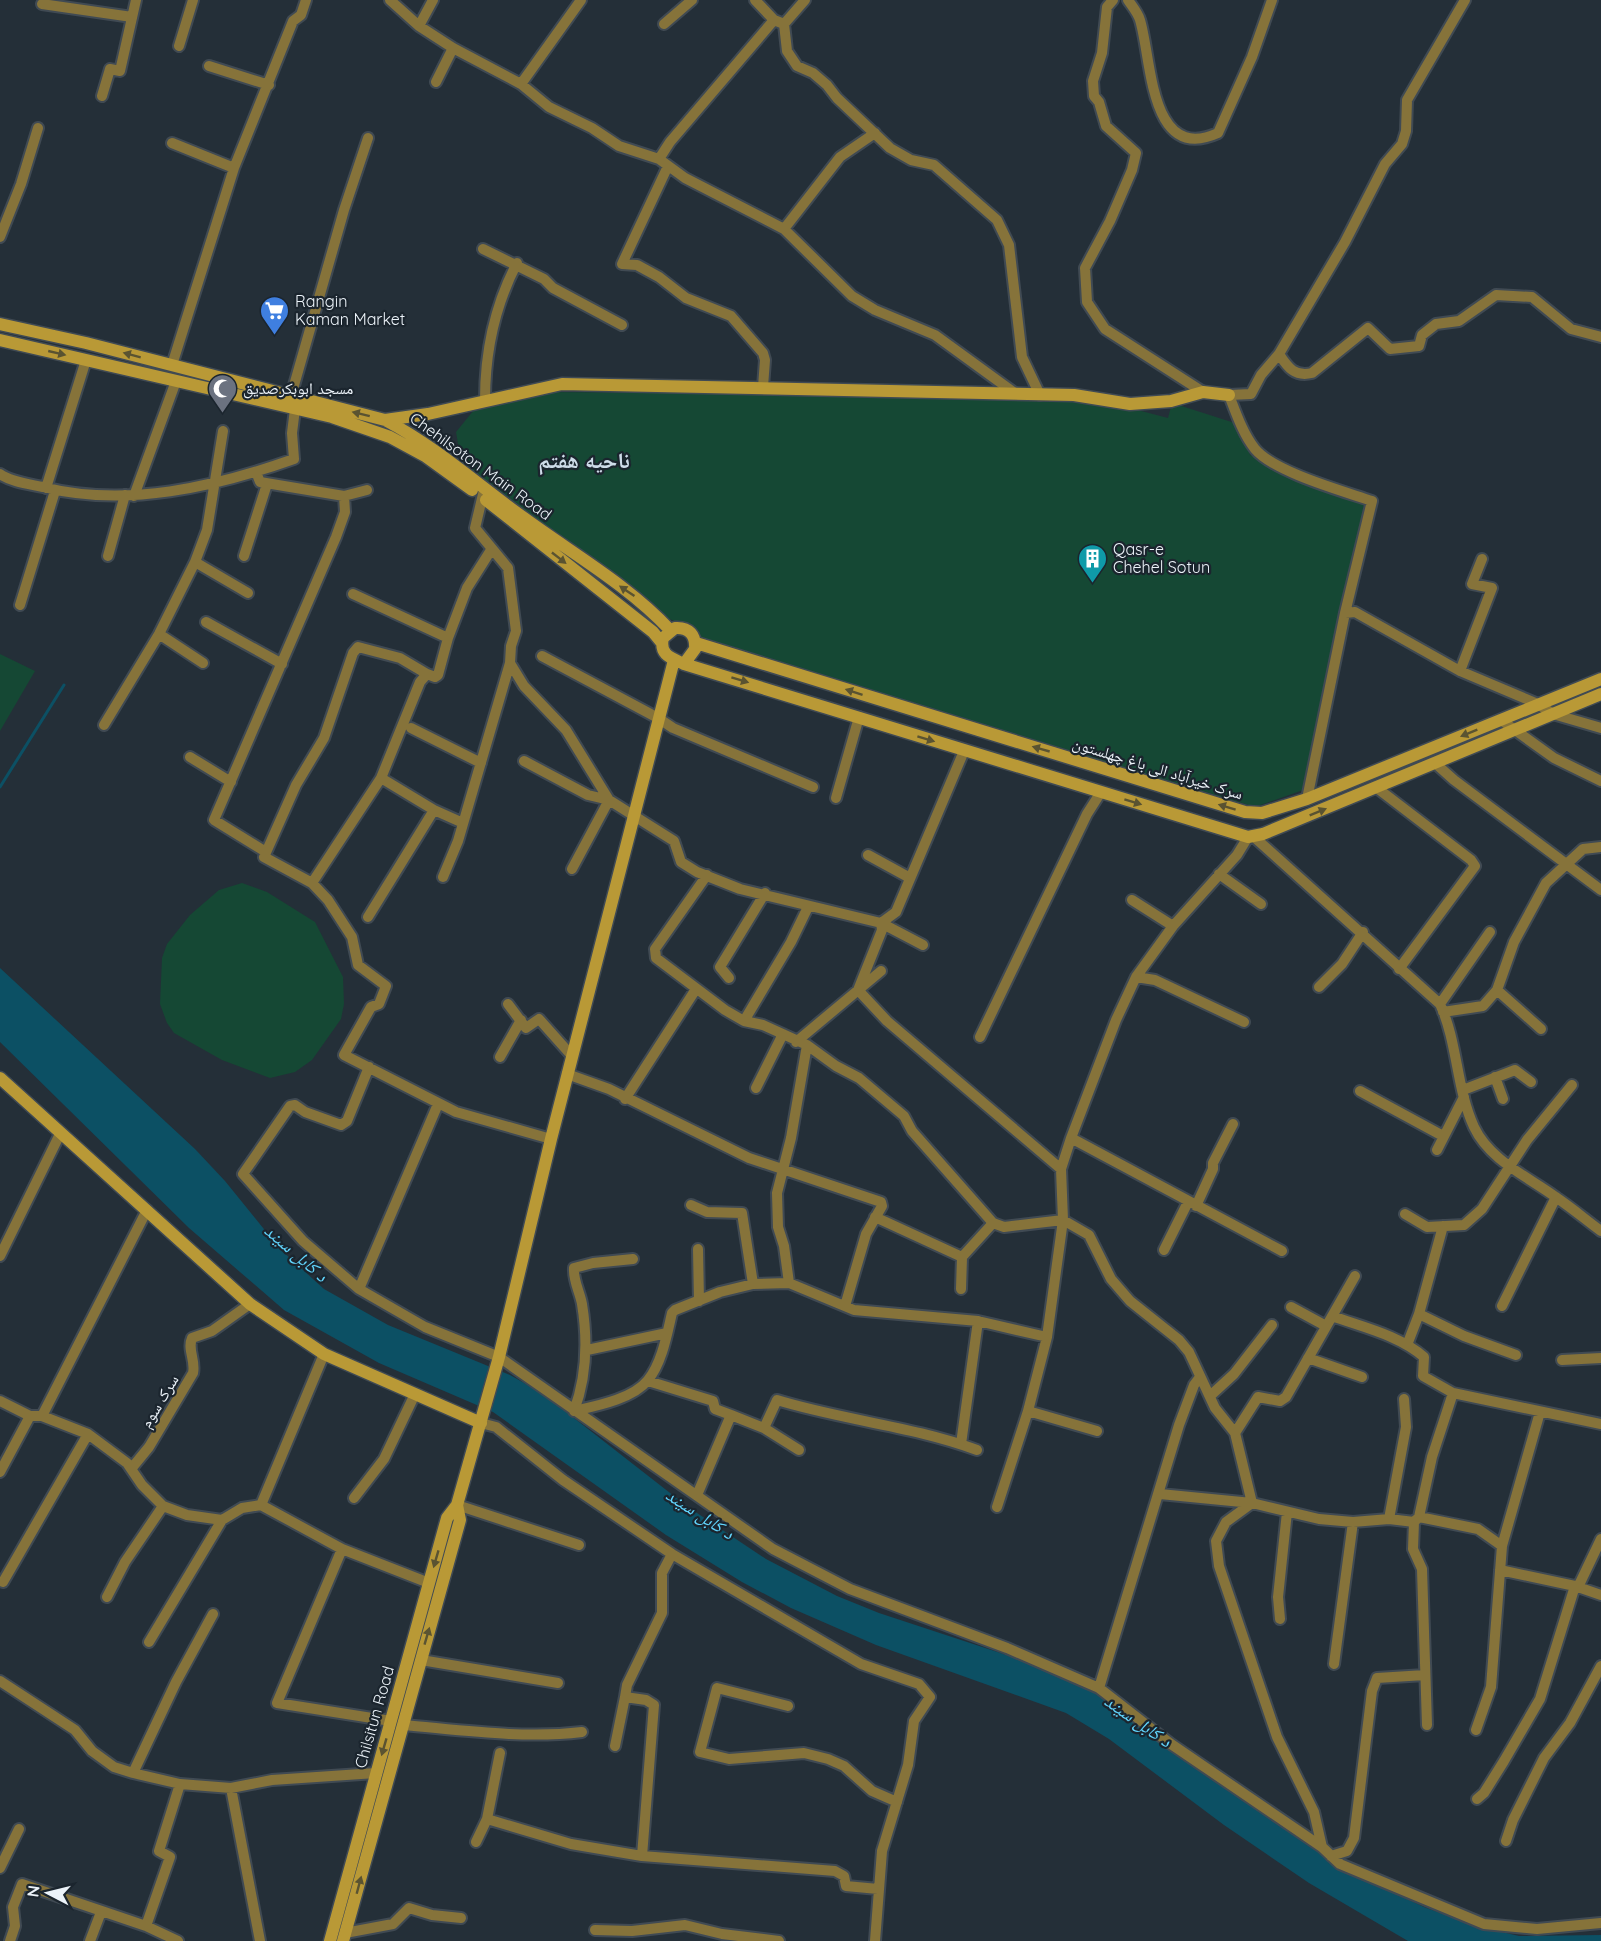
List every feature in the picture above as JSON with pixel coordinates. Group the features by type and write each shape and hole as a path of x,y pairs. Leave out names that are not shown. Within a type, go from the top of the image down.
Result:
{"main road":[{"name":"Chehilsoton Main Road","path":"0,324 172,365 385,420 417,436 653,632 662,643"},
{"name":"Chehilsoton Main Road","path":"0,340 295,409 390,437 483,493 637,598 670,630"},
{"path":"385,420 428,414 562,384 1074,395 1130,404 1171,400 1203,392 1229,395"},
{"path":"417,436 428,414"},
{"path":"679,662 693,654 696,643 686,629 670,630 662,643 664,653 679,662 1250,837 1377,788 1601,694"},
{"name":"سرک خیرآباد الی باغ چهلستون","path":"696,643 1245,812 1262,813 1307,799 1601,679"},
{"name":"Chilsitun Road","path":"344,1937 429,1583 447,1518 457,1505 483,1417 567,1074 658,718 679,662"},
{"path":"0,1078 250,1304 324,1354 415,1394 483,1417"},
{"name":"Chilsitun Road","path":"330,1941 376,1773 421,1660 460,1520 457,1505"}],"street":[{"path":"102,96 110,69 120,71 136,0"},
{"path":"179,46 193,0"},
{"path":"172,365 234,168 293,21 301,15 306,0"},
{"path":"390,0 419,26 453,48 521,84 549,107 592,128 619,146 664,163 685,178 784,229 852,296 875,310 935,335 1017,395"},
{"path":"419,26 433,0"},
{"path":"521,84 581,0"},
{"path":"664,24 692,0"},
{"path":"755,0 779,22 787,51 798,66 827,85 837,98 890,148 911,160 934,165 997,220 1008,245 1022,357 1040,395"},
{"path":"763,387 765,360 763,353 731,316 686,298 659,277 638,265 622,264 664,163 670,142 779,22 805,0"},
{"path":"1113,0 1107,7 1098,73 1093,81 1094,96 1099,102 1106,126 1136,153 1132,170 1110,221 1085,268 1087,302 1105,329 1203,392"},
{"path":"1128,0 1140,17 1156,102 1169,127 1178,134 1194,138 1207,138 1218,133 1252,57 1272,0"},
{"path":"1307,799 1345,613 1372,501 1279,466 1256,450 1243,429 1229,395 1251,394 1261,375 1279,354 1345,242 1385,164 1402,144 1406,131 1407,100 1465,0"},
{"path":"42,4 132,17"},
{"path":"436,82 453,48"},
{"path":"209,66 269,85"},
{"path":"0,237 21,184 38,128"},
{"path":"784,229 840,157 875,133"},
{"path":"291,396 344,210 369,138"},
{"path":"172,143 234,168"},
{"path":"483,249 517,263 544,279 554,288 622,325"},
{"path":"485,400 485,369 491,329 517,263"},
{"path":"1279,354 1292,372 1302,375 1312,373 1368,328 1390,349 1419,346 1422,335 1436,324 1459,321 1496,295 1532,297 1571,329 1601,337"},
{"path":"20,605 86,360"},
{"path":"108,555 129,496 176,381"},
{"path":"1,477 50,490 129,496 214,484 294,459 292,433 295,409"},
{"path":"104,724 159,634 195,562 207,531 223,431"},
{"path":"256,472 260,482 267,484 344,496 366,490"},
{"path":"244,556 267,484"},
{"path":"443,877 463,823 481,763 510,663 511,646 516,631 508,568 475,528 483,493"},
{"path":"266,852 214,820 336,537 345,512 344,496"},
{"path":"491,550 467,588 448,638 438,675 427,674 400,658 358,647 353,653 324,738 296,785 265,858 312,883 328,900 352,937 358,965 386,986 379,1004 371,1007 345,1051 346,1057 456,1112 551,1139"},
{"path":"1460,671 1492,588 1472,584 1482,559"},
{"path":"195,562 248,593"},
{"path":"353,594 448,638"},
{"path":"1345,613 1355,612 1460,671 1538,704 1554,714 1601,728"},
{"path":"206,622 282,664"},
{"path":"159,634 202,663"},
{"path":"542,656 673,728 813,786"},
{"path":"510,663 524,686 566,730 609,800"},
{"path":"312,883 381,778 420,682 427,674"},
{"path":"836,798 859,717"},
{"path":"1501,720 1554,758 1601,781"},
{"path":"411,728 481,763"},
{"path":"881,923 896,912 964,750"},
{"path":"190,757 231,782"},
{"path":"524,761 588,795 609,800 674,841 681,862 707,875 740,889 765,893 808,907 881,923 922,945"},
{"path":"1435,763 1454,780 1601,890"},
{"path":"381,778 434,810 463,823"},
{"path":"1377,788 1472,860 1475,866 1399,969"},
{"path":"980,1037 1087,813 1101,792"},
{"path":"572,869 609,800"},
{"path":"368,917 434,810"},
{"path":"997,1507 1028,1412 1047,1337 1063,1220 1061,1169 1071,1138 1116,1020 1136,977 1173,926 1237,855 1250,837 1363,932 1442,1008 1452,1037 1463,1093 1475,1128 1510,1167 1556,1197 1601,1231"},
{"path":"1442,1008 1483,1006 1497,990 1514,942 1546,883 1582,849 1600,848"},
{"path":"868,855 910,879"},
{"path":"1219,874 1261,904"},
{"path":"707,875 685,904 654,954 696,989 744,1021 783,1035 859,1078 904,1116 912,1131 993,1223 1004,1227 1063,1220 1089,1235 1111,1279 1130,1301 1179,1340 1189,1352 1215,1408 1235,1432 1252,1503"},
{"path":"729,978 720,967 765,893"},
{"path":"1132,900 1173,926"},
{"path":"744,1021 792,942 808,907"},
{"path":"858,990 882,930 881,923"},
{"path":"1319,987 1342,964 1363,932"},
{"path":"1442,1008 1490,932"},
{"path":"789,1283 776,1208 778,1185 784,1170 801,1044 881,971"},
{"path":"1136,977 1155,980 1244,1022"},
{"path":"626,1099 696,989"},
{"path":"858,990 887,1021 1061,1169"},
{"path":"1497,990 1541,1029"},
{"path":"508,1004 528,1029 539,1019 572,1056"},
{"path":"500,1057 521,1020"},
{"path":"756,1088 783,1035"},
{"path":"369,1067 347,1120 341,1125 305,1112 294,1105 290,1106 243,1174 303,1241 359,1289 425,1327 498,1361 773,1549 850,1588 1008,1648 1099,1688 1171,1744 1322,1847 1340,1864 1484,1924 1537,1929 1601,1923"},
{"path":"1437,1150 1463,1093 1515,1070 1531,1082"},
{"path":"567,1074 609,1089 713,1142 784,1170 881,1202 860,1253 845,1306"},
{"path":"1495,1077 1503,1099"},
{"path":"1405,1214 1422,1226 1464,1225 1482,1209 1527,1140 1572,1085"},
{"path":"1360,1091 1443,1136"},
{"path":"359,1289 438,1104"},
{"path":"1164,1250 1213,1169 1213,1163 1233,1124"},
{"path":"0,1256 60,1134"},
{"path":"1071,1138 1282,1251"},
{"path":"1502,1306 1531,1242 1556,1197"},
{"path":"691,1204 707,1212 742,1213 753,1284"},
{"path":"42,1416 147,1210"},
{"path":"875,1217 962,1257"},
{"path":"961,1289 962,1257 993,1223"},
{"path":"1407,1345 1419,1314 1443,1226"},
{"path":"698,1249 699,1301"},
{"path":"574,1411 583,1384 587,1350 582,1306 574,1268 593,1263 633,1259"},
{"path":"1235,1432 1258,1396 1280,1401 1286,1397 1355,1276"},
{"path":"574,1411 633,1392 648,1381 667,1333 672,1313 720,1292 753,1284 789,1283 854,1310 978,1321 1047,1337"},
{"name":"سرک سوم","path":"131,1469 149,1447 193,1373 194,1364 189,1343 192,1338 212,1331 250,1304"},
{"path":"1291,1307 1407,1345 1424,1357 1423,1376 1453,1393 1601,1424"},
{"path":"1419,1314 1464,1336 1516,1355"},
{"path":"961,1444 978,1321"},
{"path":"1210,1396 1234,1374 1272,1325"},
{"path":"587,1350 667,1333"},
{"path":"261,1505 324,1354"},
{"path":"1308,1358 1362,1377"},
{"path":"1562,1360 1601,1358"},
{"path":"1099,1688 1160,1494 1179,1425 1194,1385 1200,1377"},
{"path":"648,1381 713,1401 715,1409 764,1428 799,1450"},
{"path":"1427,1725 1422,1569 1413,1549 1417,1520 1432,1457 1453,1393"},
{"path":"354,1498 384,1459 415,1394"},
{"path":"1389,1519 1406,1427 1404,1399"},
{"path":"764,1428 772,1404 777,1400 824,1414 904,1429 977,1450"},
{"path":"0,1401 30,1416 42,1416 88,1434 131,1469 142,1485 163,1506 186,1515 222,1520"},
{"path":"1028,1412 1097,1431"},
{"path":"1476,1730 1491,1687 1502,1546 1540,1412"},
{"path":"697,1495 731,1415"},
{"path":"0,1472 30,1416"},
{"path":"483,1417 563,1480 672,1554 861,1664 919,1684 930,1697 914,1721 908,1764 882,1851 874,1941"},
{"path":"3,1582 88,1434"},
{"path":"1160,1494 1252,1503 1287,1512 1353,1522 1389,1519 1417,1520 1479,1529 1502,1546"},
{"path":"1252,1503 1226,1522 1216,1541 1219,1566 1277,1737 1314,1812 1322,1847"},
{"path":"149,1642 222,1520 242,1508 261,1505 342,1549 429,1583"},
{"path":"457,1505 579,1545"},
{"path":"107,1597 125,1562 163,1506"},
{"path":"1280,1619 1278,1597 1287,1512"},
{"path":"1334,1664 1353,1522"},
{"path":"1477,1799 1499,1769 1540,1699 1575,1586 1579,1585 1601,1539"},
{"path":"342,1549 277,1703 397,1723 486,1732 561,1735 582,1732"},
{"path":"615,1746 627,1685 662,1613 662,1573 672,1554"},
{"path":"1500,1570 1575,1586 1601,1595"},
{"path":"133,1773 176,1682 213,1614"},
{"path":"421,1660 558,1683"},
{"path":"1506,1841 1513,1820 1544,1758 1570,1723 1601,1666"},
{"path":"1331,1856 1347,1851 1354,1838 1372,1691 1377,1678 1425,1675"},
{"path":"0,1680 75,1730 92,1751 114,1767 133,1773 180,1784 231,1788 272,1780 376,1773"},
{"path":"788,1706 717,1688 700,1752 729,1759 804,1753 828,1758 844,1766 872,1791 897,1802"},
{"path":"625,1696 646,1700 654,1705 642,1856"},
{"path":"476,1842 487,1819 500,1753"},
{"path":"146,1926 170,1857 159,1851 180,1784"},
{"path":"231,1788 260,1941"},
{"path":"487,1819 571,1844 642,1856 835,1871 844,1876 846,1886 878,1889"},
{"path":"0,1868 19,1829"},
{"path":"10,1941 15,1926 13,1907 22,1884 146,1926 178,1941"},
{"path":"344,1937 393,1924 409,1908 432,1915 461,1918"},
{"path":"90,1941 101,1912"},
{"path":"595,1930 632,1931 685,1925 722,1937 779,1941"}],"green space":[{"path":"538,392 1103,401 1168,418 1172,403 1241,425 1250,455 1370,502 1309,788 1255,807 701,639 689,627 667,618 461,461 456,432 478,405"},
{"path":"0,654 35,671 0,731"},
{"path":"242,883 267,892 315,922 343,977 344,1004 341,1019 312,1060 295,1072 270,1078 222,1060 174,1033 167,1023 160,1004 162,958 167,944 190,915 219,890"}],"water":[{"path":"0,968 195,1149 225,1181 280,1249 324,1289 388,1325 510,1375 542,1393 688,1507 766,1559 837,1596 879,1613 1037,1665 1107,1699 1344,1869 1424,1907 1476,1926 1519,1936 1601,1935 1601,1941 1408,1941 1309,1883 1224,1825 1109,1739 1066,1713 876,1645 791,1608 742,1582 666,1535 493,1412 379,1363 284,1310 189,1228 0,1042"}],"waterway":[{"path":"0,787 64,685"}],"place":[{"name":"Rangin Kaman Market","path":"274,336"},
{"name":"مسجد ابوبکرصدیق","path":"222,414"},
{"name":"Qasr-e Chehel Sotun","path":"1092,584"}],"district":[{"name":"ناحیه هفتم","path":"584,460"}],"water label":[{"name":"د کابل سيند","path":"296,1253"},
{"name":"د کابل سيند","path":"700,1514"},
{"name":"د کابل سيند","path":"1138,1721"}]}
